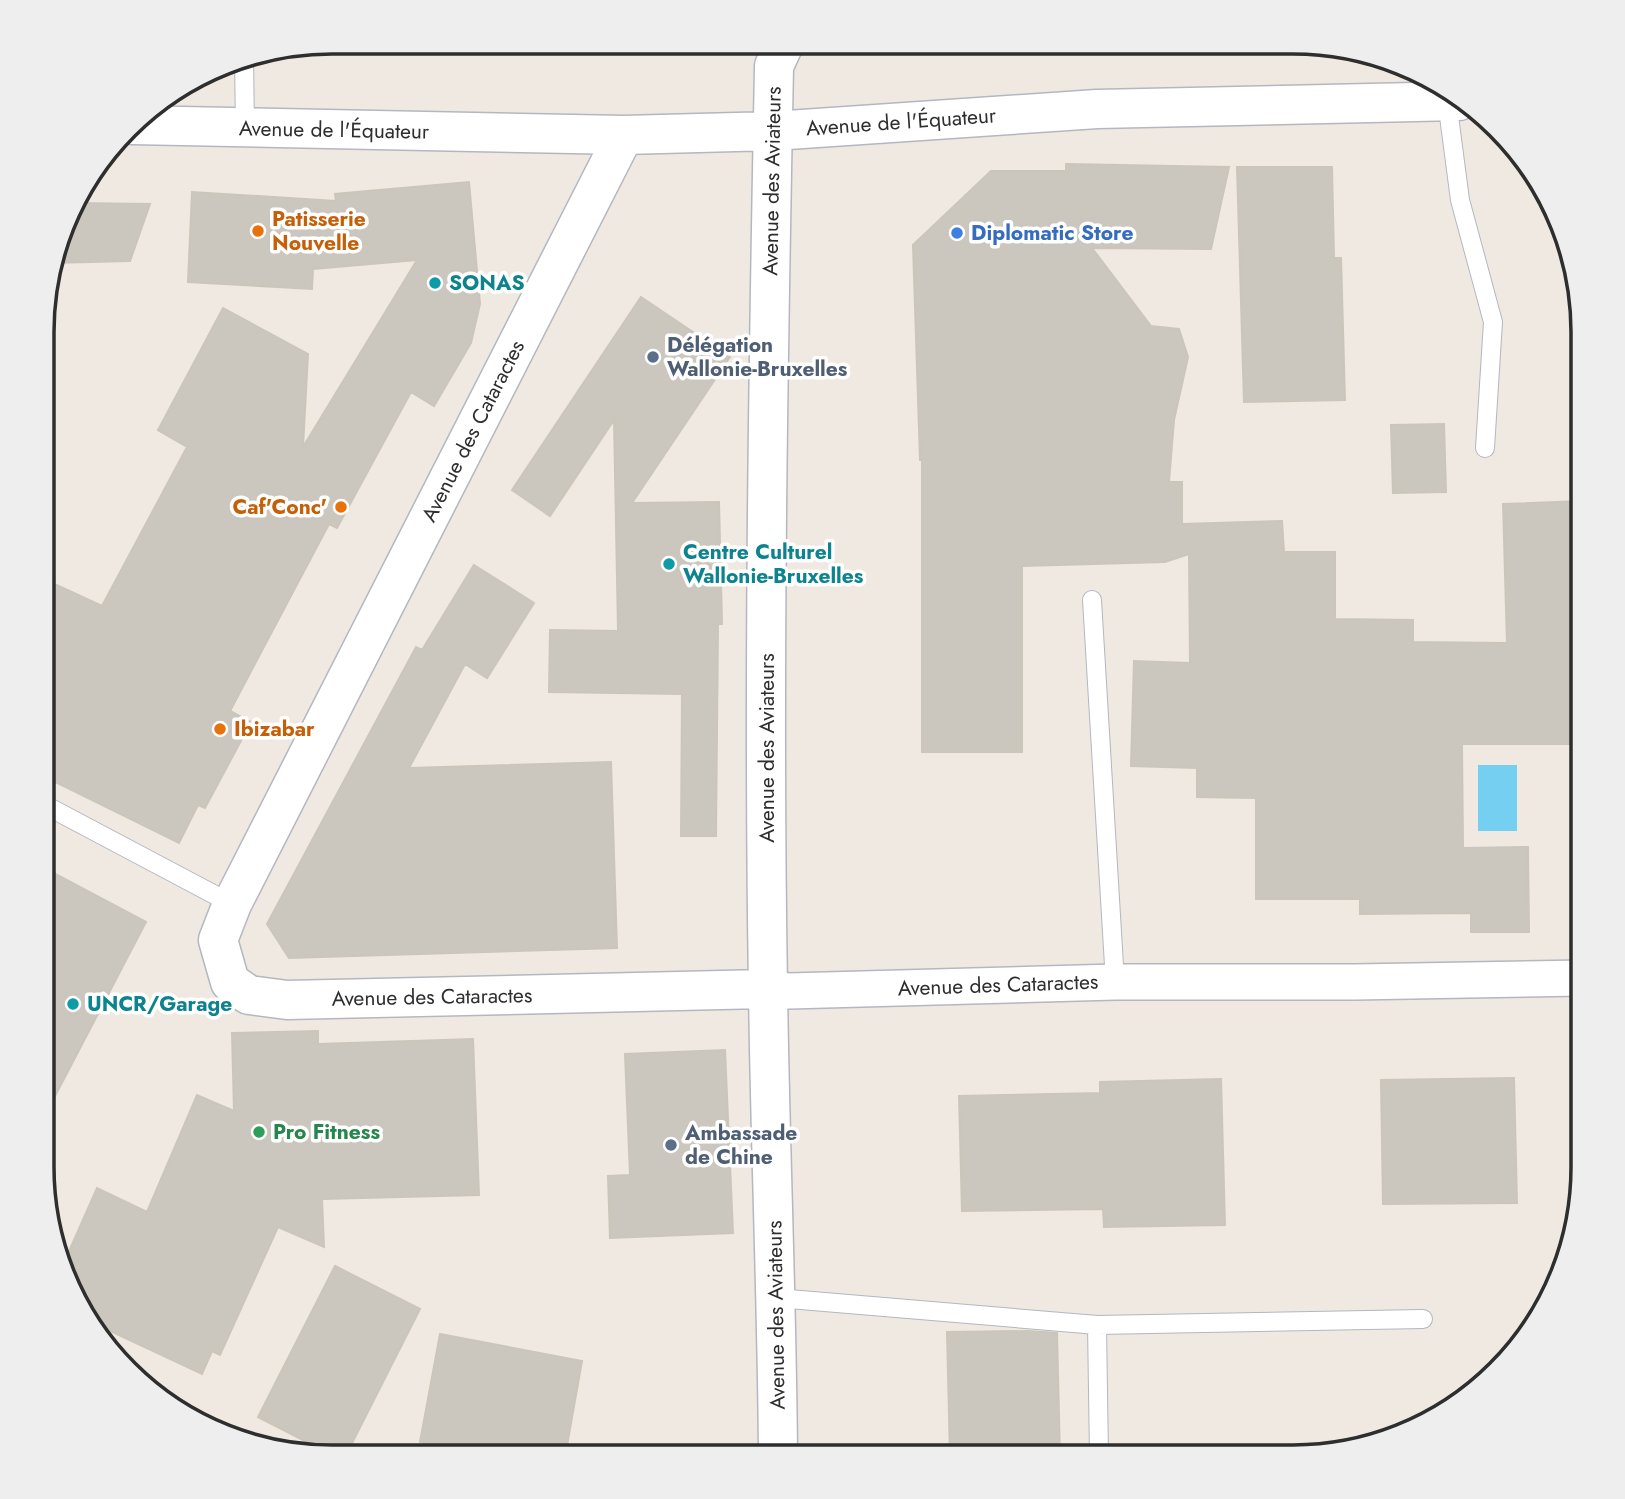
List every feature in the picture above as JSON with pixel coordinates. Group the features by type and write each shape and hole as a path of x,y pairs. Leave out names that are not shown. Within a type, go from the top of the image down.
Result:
{"street":[{"name":"Avenue des Aviateurs","path":"778,1445 777,1298 768,989 767,620 774,66 780,54"},
{"name":"Avenue de l'Équateur","path":"146,126 624,135 773,131 1097,108 1447,101"},
{"name":"Avenue des Cataractes","path":"624,135 232,904 218,940 230,982 248,995 286,1000 1115,982 1571,978"}],"lane":[{"path":"244,69 245,129"},
{"path":"1453,106 1460,200 1493,322 1485,448"},
{"path":"1092,600 1115,982"},
{"path":"54,810 232,904"},
{"path":"777,1298 1097,1325 1423,1319"},
{"path":"1097,1325 1099,1445"}],"water":[{"path":"1478,765 1517,765 1517,831 1478,831"}],"building":[{"path":"1066,164 1229,167 1211,249 1092,248 1151,326 1179,329 1188,357 1174,420 1169,482 1182,482 1182,524 1282,521 1284,552 1335,552 1335,619 1413,620 1413,642 1507,643 1503,504 1571,501 1571,744 1462,744 1463,848 1528,847 1529,932 1471,932 1471,913 1360,914 1360,899 1256,899 1256,798 1197,797 1197,768 1131,766 1134,661 1190,663 1189,554 1165,562 1022,566 1022,752 922,752 922,460 913,245 991,171 1066,171"},
{"path":"1237,167 1332,167 1334,258 1341,258 1345,400 1244,402"},
{"path":"469,182 480,304 471,343 434,406 411,392 337,528 329,524 230,711 251,722 205,808 198,805 179,843 54,781 54,584 102,606 187,447 158,430 223,308 308,354 303,447 417,260 313,269 312,289 188,282 192,192 336,201 335,194"},
{"path":"86,203 150,204 130,261 63,263 75,226"},
{"path":"641,297 730,357 632,503 719,502 722,624 718,624 716,836 681,836 682,694 549,692 550,630 618,631 614,420 550,516 512,490"},
{"path":"1444,424 1446,492 1393,493 1391,425"},
{"path":"474,565 534,603 487,678 465,664 409,768 611,762 617,948 289,958 267,924 416,647 422,650"},
{"name":"UNCR/Garage","path":"54,873 146,922 54,1098"},
{"path":"318,1031 318,1044 473,1039 479,1195 322,1199 324,1247 278,1227 220,1355 212,1351 202,1374 107,1330 83,1290 68,1253 97,1188 147,1212 197,1095 234,1111 232,1033"},
{"path":"725,1050 733,1233 610,1238 608,1176 630,1175 625,1054"},
{"path":"1514,1078 1517,1203 1383,1204 1381,1080"},
{"path":"1221,1079 1225,1225 1104,1227 1103,1209 962,1211 959,1096 1100,1093 1100,1082"},
{"path":"335,1266 420,1309 351,1445 310,1444 258,1417"},
{"path":"947,1332 1057,1333 1060,1445 950,1445"},
{"path":"440,1334 582,1361 567,1445 436,1445 420,1442"}],"place":[{"name":"Patisserie Nouvelle","path":"258,231"},
{"name":"Diplomatic Store","path":"957,233"},
{"name":"SONAS","path":"435,283"},
{"name":"Délégation Wallonie-Bruxelles","path":"653,357"},
{"name":"Caf'Conc'","path":"341,507"},
{"name":"Centre Culturel Wallonie-Bruxelles","path":"669,564"},
{"name":"Ibizabar","path":"220,729"},
{"name":"UNCR/Garage","path":"73,1004"},
{"name":"Pro Fitness","path":"259,1132"},
{"name":"Ambassade de Chine","path":"671,1145"}]}
